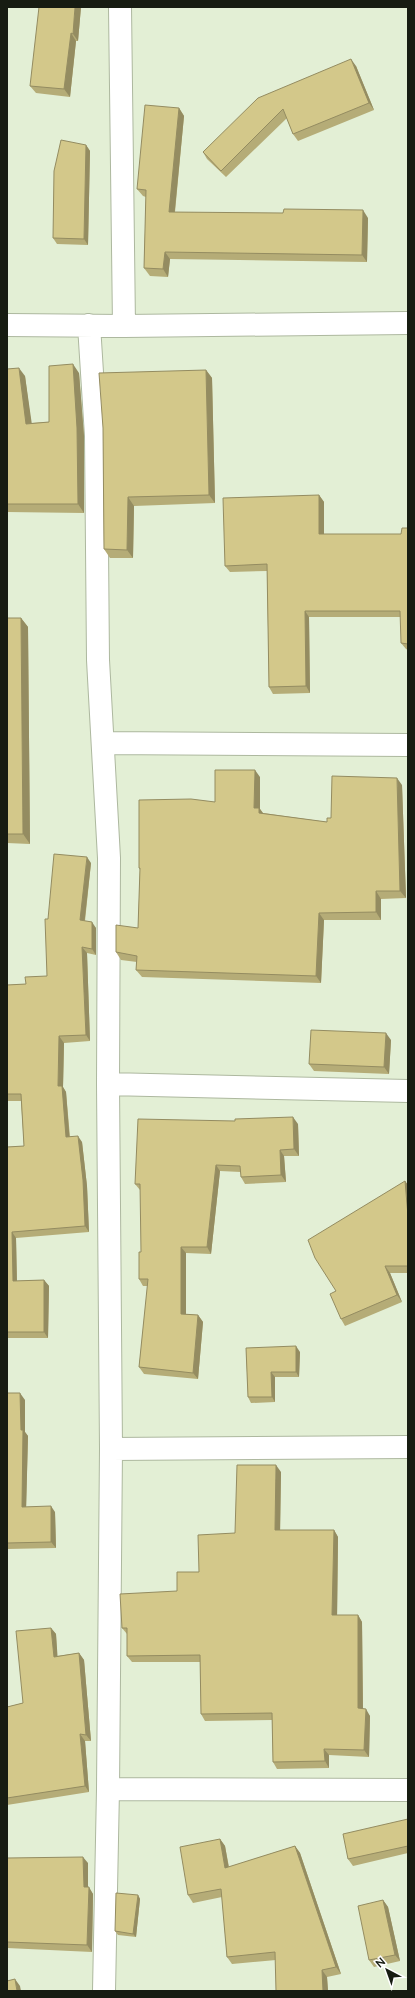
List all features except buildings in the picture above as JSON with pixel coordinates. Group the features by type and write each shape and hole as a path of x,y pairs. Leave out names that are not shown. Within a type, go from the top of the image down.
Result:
{"street":[{"path":"120,7 124,326"},
{"path":"7,325 124,326 408,322"},
{"path":"88,325 96,436 98,660 109,858 108,1084 111,1449 108,1789 104,1991"},
{"path":"103,743 408,745"},
{"path":"108,1084 408,1091"},
{"path":"111,1449 408,1447"},
{"path":"108,1789 408,1790"}]}
